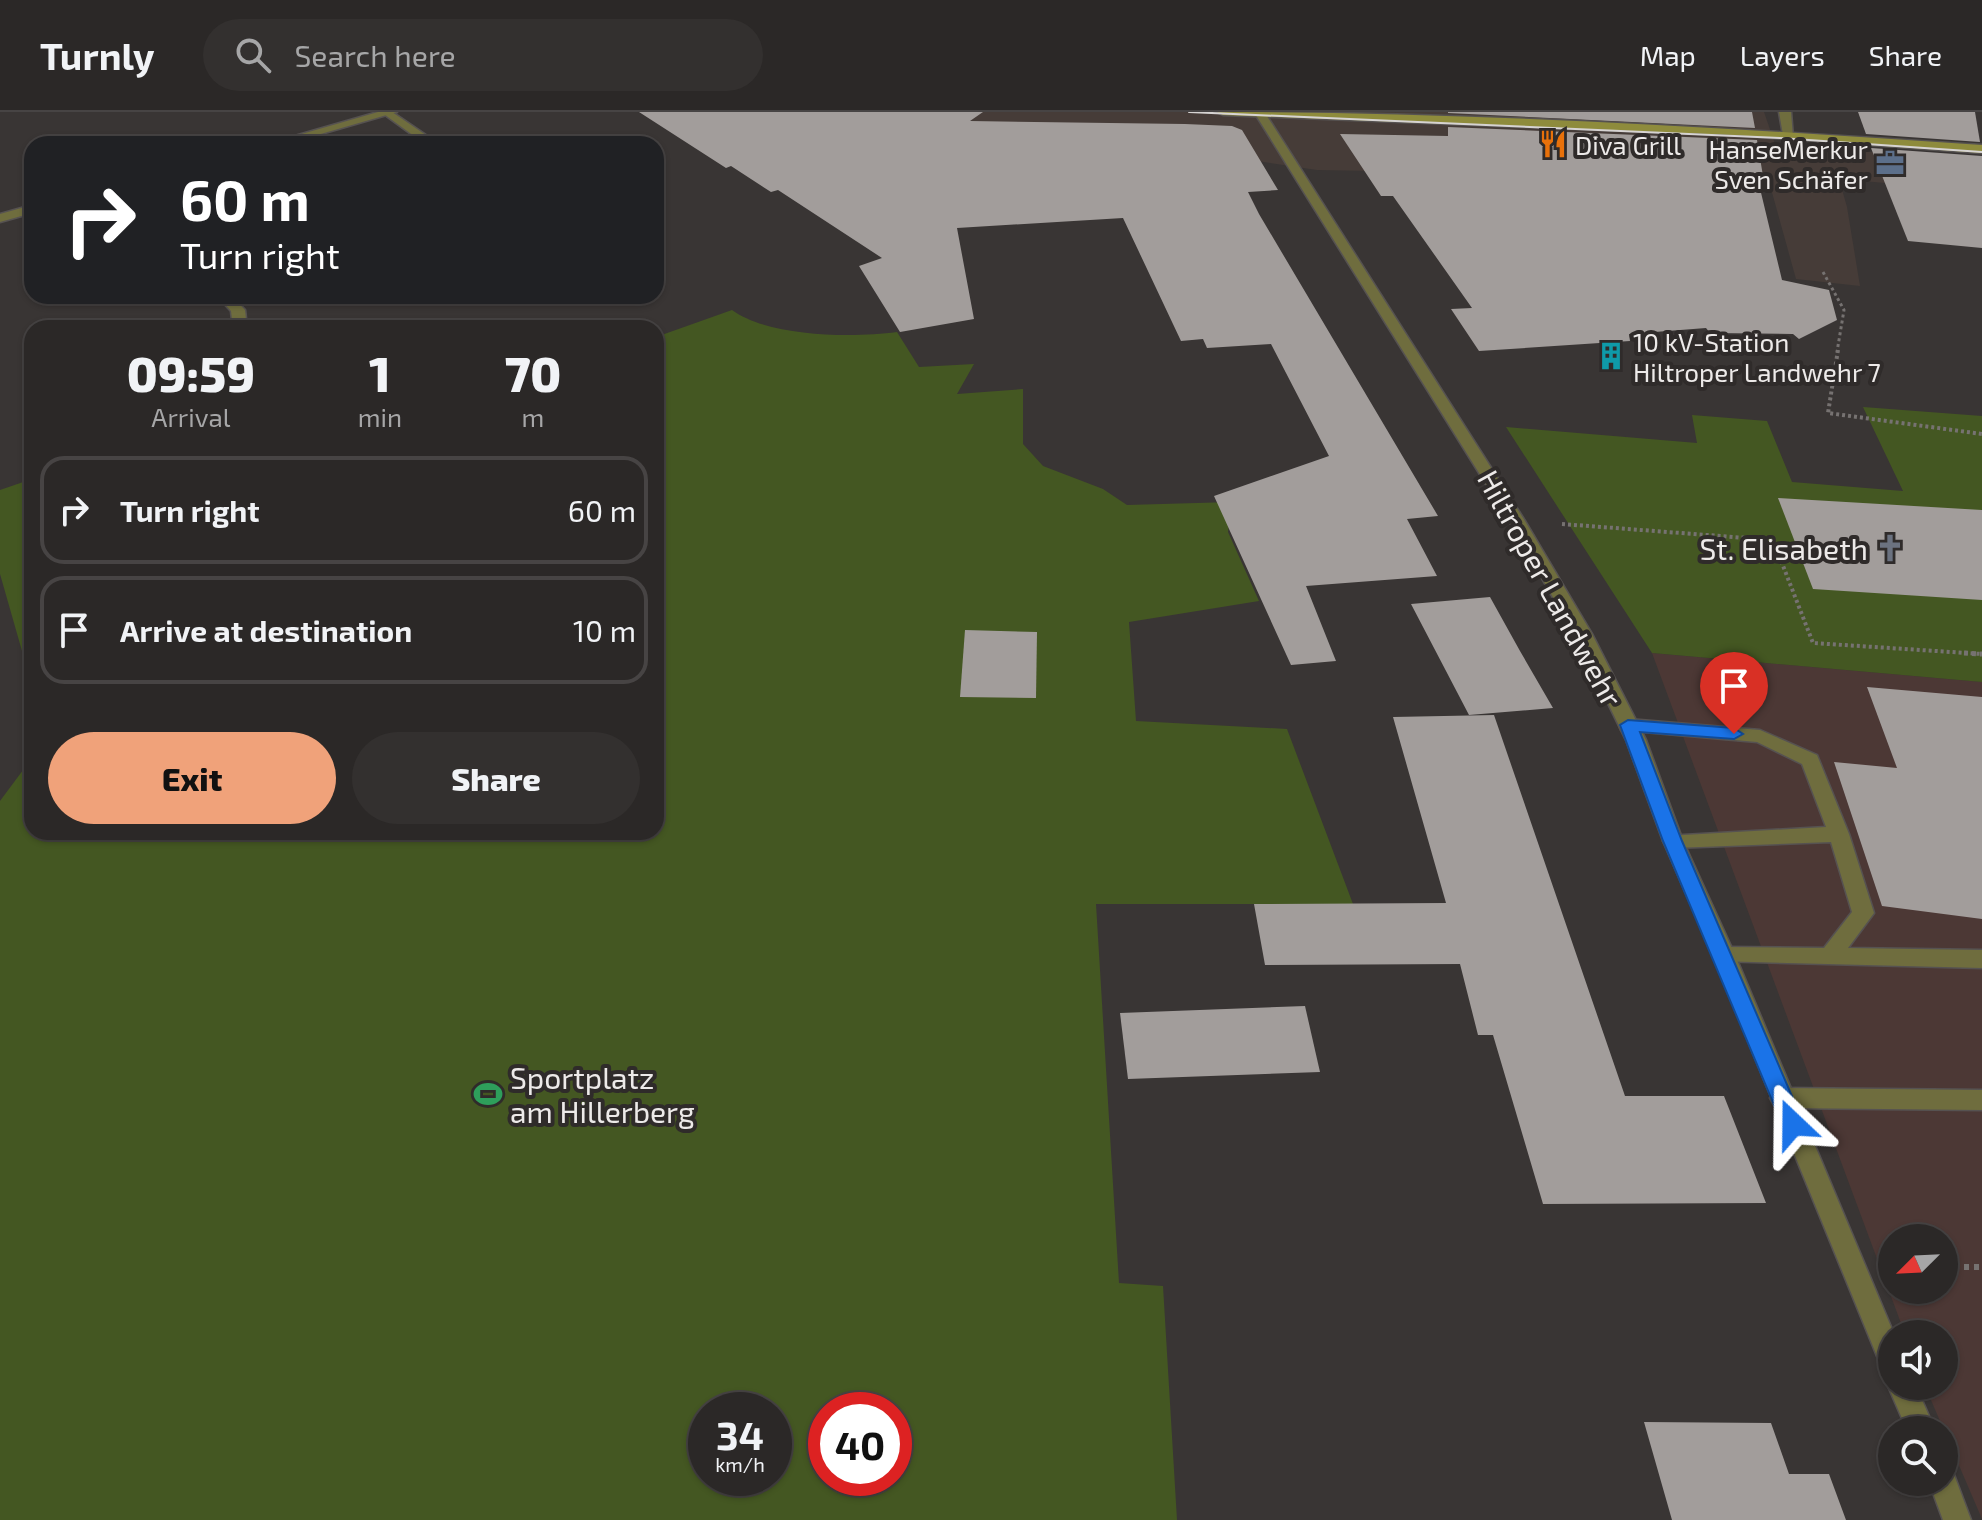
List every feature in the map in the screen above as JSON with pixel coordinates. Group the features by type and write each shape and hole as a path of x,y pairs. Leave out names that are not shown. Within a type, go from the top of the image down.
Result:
{"main road":[{"path":"1223,112 1789,135 1982,149"}],"street":[{"path":"1785,112 1789,135"},
{"path":"303,136 388,113 421,136"},
{"name":"Hiltroper Landwehr","path":"1259,113 1517,521 1577,622 1628,725 1673,841 1724,955 1878,1328"},
{"path":"0,218 24,211"},
{"path":"1628,725 1760,736 1810,760 1839,834 1863,913 1829,957"},
{"path":"1673,841 1839,834"},
{"path":"1724,955 1982,959"},
{"path":"1782,1098 1982,1100"},
{"path":"1948,1496 1957,1520"}],"path":[{"path":"1823,272 1844,310 1828,413 1982,434"},
{"path":"1517,521 1773,540 1813,643 1982,654"},
{"path":"1958,1267 1982,1267"}],"shaded area":[{"path":"908,112 1764,112 1775,144 1929,157 1944,188 1839,179 1847,207 1860,286 1796,279 1768,178 1317,170 1251,160 1123,149"},
{"path":"1652,653 1982,682 1982,1519 1958,1463 1958,1416 1938,1416 1931,1400 1958,1400 1958,1320 1900,1320 1894,1304 1958,1304 1958,1224 1878,1224 1878,1261"}],"green space":[{"name":"Sportplatz am Hillerberg","path":"732,310 767,326 788,330 834,335 897,332 919,367 974,364 957,394 1023,389 1023,444 1043,466 1103,489 1127,505 1232,502 1228,532 1259,601 1129,622 1136,721 1287,729 1353,904 1096,904 1119,1283 1163,1286 1177,1520 0,1520 0,801 24,769 24,840 664,840 664,334"},
{"path":"1863,407 1982,416 1982,682 1652,653 1506,427 1697,443 1692,415 1767,421 1792,482 1903,491"},
{"path":"24,482 24,658 0,574 0,490"}],"building":[{"path":"639,112 983,112 970,121 1185,124 1232,126 1242,130 1278,190 1248,192 1259,214 1438,516 1407,519 1437,576 1306,586 1336,661 1291,665 1214,496 1329,456 1271,344 1207,348 1203,339 1181,341 1123,218 957,228 974,319 900,332 859,266 882,258 778,190 771,192 731,166 726,168"},
{"path":"1752,112 1755,128 1448,113"},
{"path":"1858,112 1975,112 1980,142 1866,134"},
{"path":"1448,127 1757,140 1763,176 1757,176 1782,280 1829,290 1837,320 1799,339 1793,334 1710,333 1706,328 1629,334 1630,341 1479,351 1451,309 1472,308 1393,196 1381,196 1340,134 1448,136"},
{"path":"1871,148 1982,156 1982,248 1908,241"},
{"name":"St. Elisabeth","path":"1778,498 1982,510 1982,600 1813,589"},
{"path":"1490,597 1553,708 1469,715 1411,604"},
{"path":"965,630 1037,632 1036,698 960,697"},
{"path":"1867,687 1982,697 1982,919 1882,906 1834,762 1897,768"},
{"path":"1494,715 1625,1096 1724,1096 1766,1203 1543,1204 1493,1035 1478,1035 1460,964 1265,965 1254,904 1446,903 1393,717"},
{"path":"1305,1006 1320,1072 1128,1079 1120,1013"},
{"path":"1644,1422 1771,1423 1789,1474 1829,1474 1846,1520 1672,1520"}],"tram line":[{"path":"1189,112 1780,138 1982,152"}],"place":[{"name":"Diva Grill","path":"1553,144"},
{"name":"HanseMerkur Sven Schäfer","path":"1890,163"},
{"name":"10 kV-Station Hiltroper Landwehr 7","path":"1611,356"},
{"name":"St. Elisabeth","path":"1890,548"},
{"name":"Sportplatz am Hillerberg","path":"488,1094"}],"route":[{"path":"1734,734 1628,725 1673,841 1724,955 1793,1124"}]}
